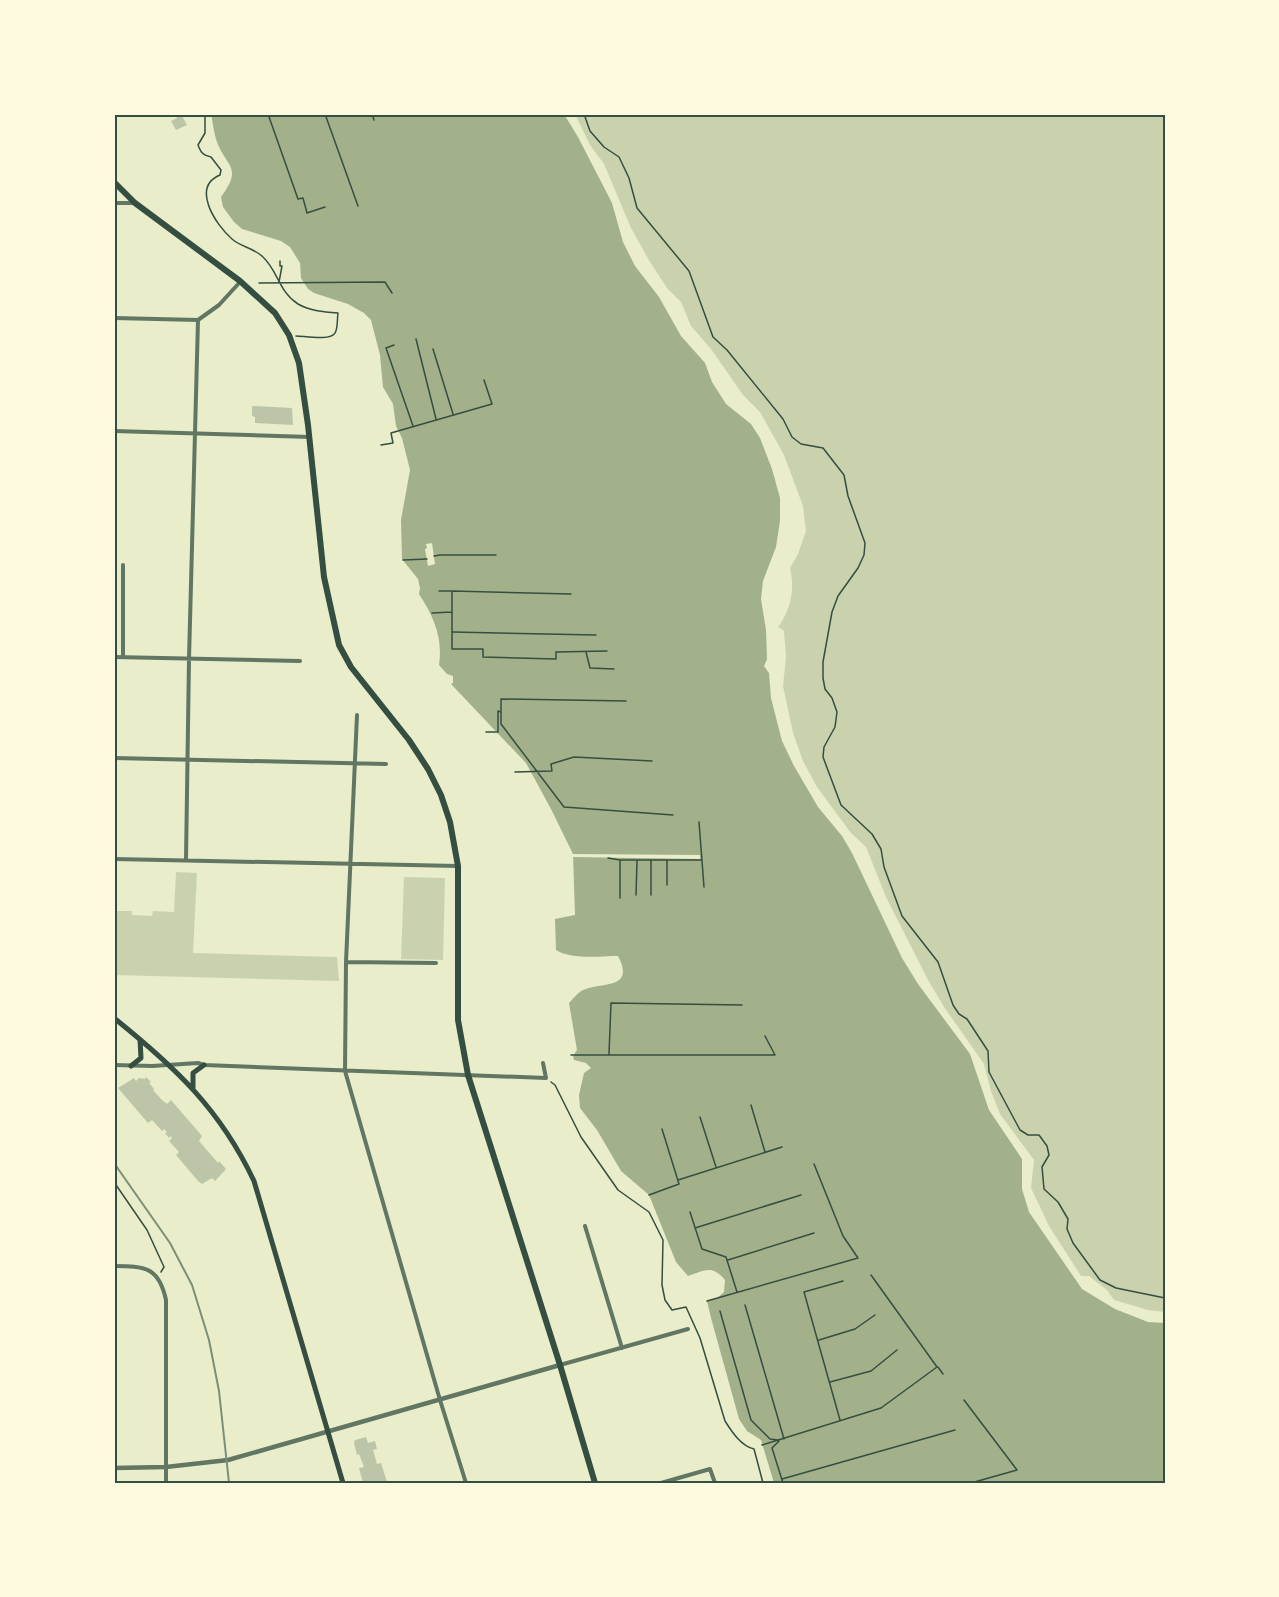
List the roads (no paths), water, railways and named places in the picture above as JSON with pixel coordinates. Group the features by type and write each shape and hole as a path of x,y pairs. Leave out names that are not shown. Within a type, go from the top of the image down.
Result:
{"highway":[{"path":"114,182 135,203 240,281 275,313 289,335 299,363 310,437 325,583 339,645 351,667 409,740 428,770 441,795 450,822 458,866 458,1020 468,1075 561,1365 595,1483"}],"main road":[{"path":"114,1018 193,1088 227,1131 254,1180 343,1483"},
{"path":"131,1066 141,1058 140,1039"},
{"path":"193,1088 193,1073 204,1065"}],"street":[{"path":"114,203 135,203"},
{"path":"114,318 198,320 219,305 240,281"},
{"path":"186,860 198,320"},
{"path":"114,431 310,437"},
{"path":"123,565 123,657"},
{"path":"114,657 300,661"},
{"path":"357,715 346,962 345,1071 466,1483"},
{"path":"114,758 386,764"},
{"path":"114,859 458,866"},
{"path":"346,962 436,963"},
{"path":"114,1065 188,1063 546,1078 543,1063"},
{"path":"585,1226 622,1348"},
{"path":"114,1266 133,1266 159,1274 163,1286 166,1300 166,1483"},
{"path":"114,1468 166,1467 228,1460 688,1329"},
{"path":"661,1483 710,1469 715,1483"}],"railway":[{"path":"114,1163 170,1243 192,1285 209,1340 219,1391 229,1483"}]}
